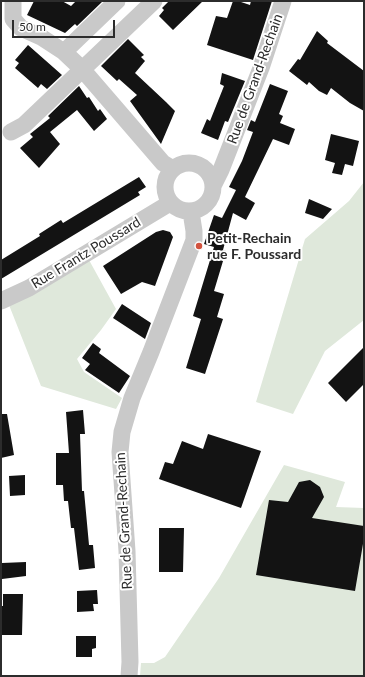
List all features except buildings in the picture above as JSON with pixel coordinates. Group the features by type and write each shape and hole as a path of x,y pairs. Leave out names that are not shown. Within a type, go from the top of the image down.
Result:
{"street":[{"path":"13,1 13,19 22,28 41,37 64,52 82,69 163,163 173,169"},
{"path":"64,52 117,1 136,19"},
{"path":"11,132 24,125 154,1"},
{"name":"Rue de Grand-Rechain","path":"213,186 221,170 261,68 283,1"},
{"name":"Rue de Grand-Rechain","path":"204,168 226,157"},
{"path":"180,164 196,164 204,168 212,179 213,186 209,201 204,206 192,212 180,210 170,203 164,189 168,174 180,164"},
{"name":"Rue Frantz Poussard","path":"1,301 29,288 170,203"},
{"name":"Rue de Grand-Rechain","path":"129,676 130,646 127,552 120,452 122,432 132,398 194,240 192,212"}],"shaded area":[{"path":"364,182 364,320 325,351 293,414 256,402 305,239 349,201"},
{"path":"89,260 116,309 77,359 84,372 122,398 116,409 41,386 9,305"},
{"path":"284,465 345,482 336,507 364,508 364,676 140,676 141,663 154,663 165,657 219,578"}],"place":[{"name":"Petit-Rechain rue F. Poussard","path":"199,246"}]}
